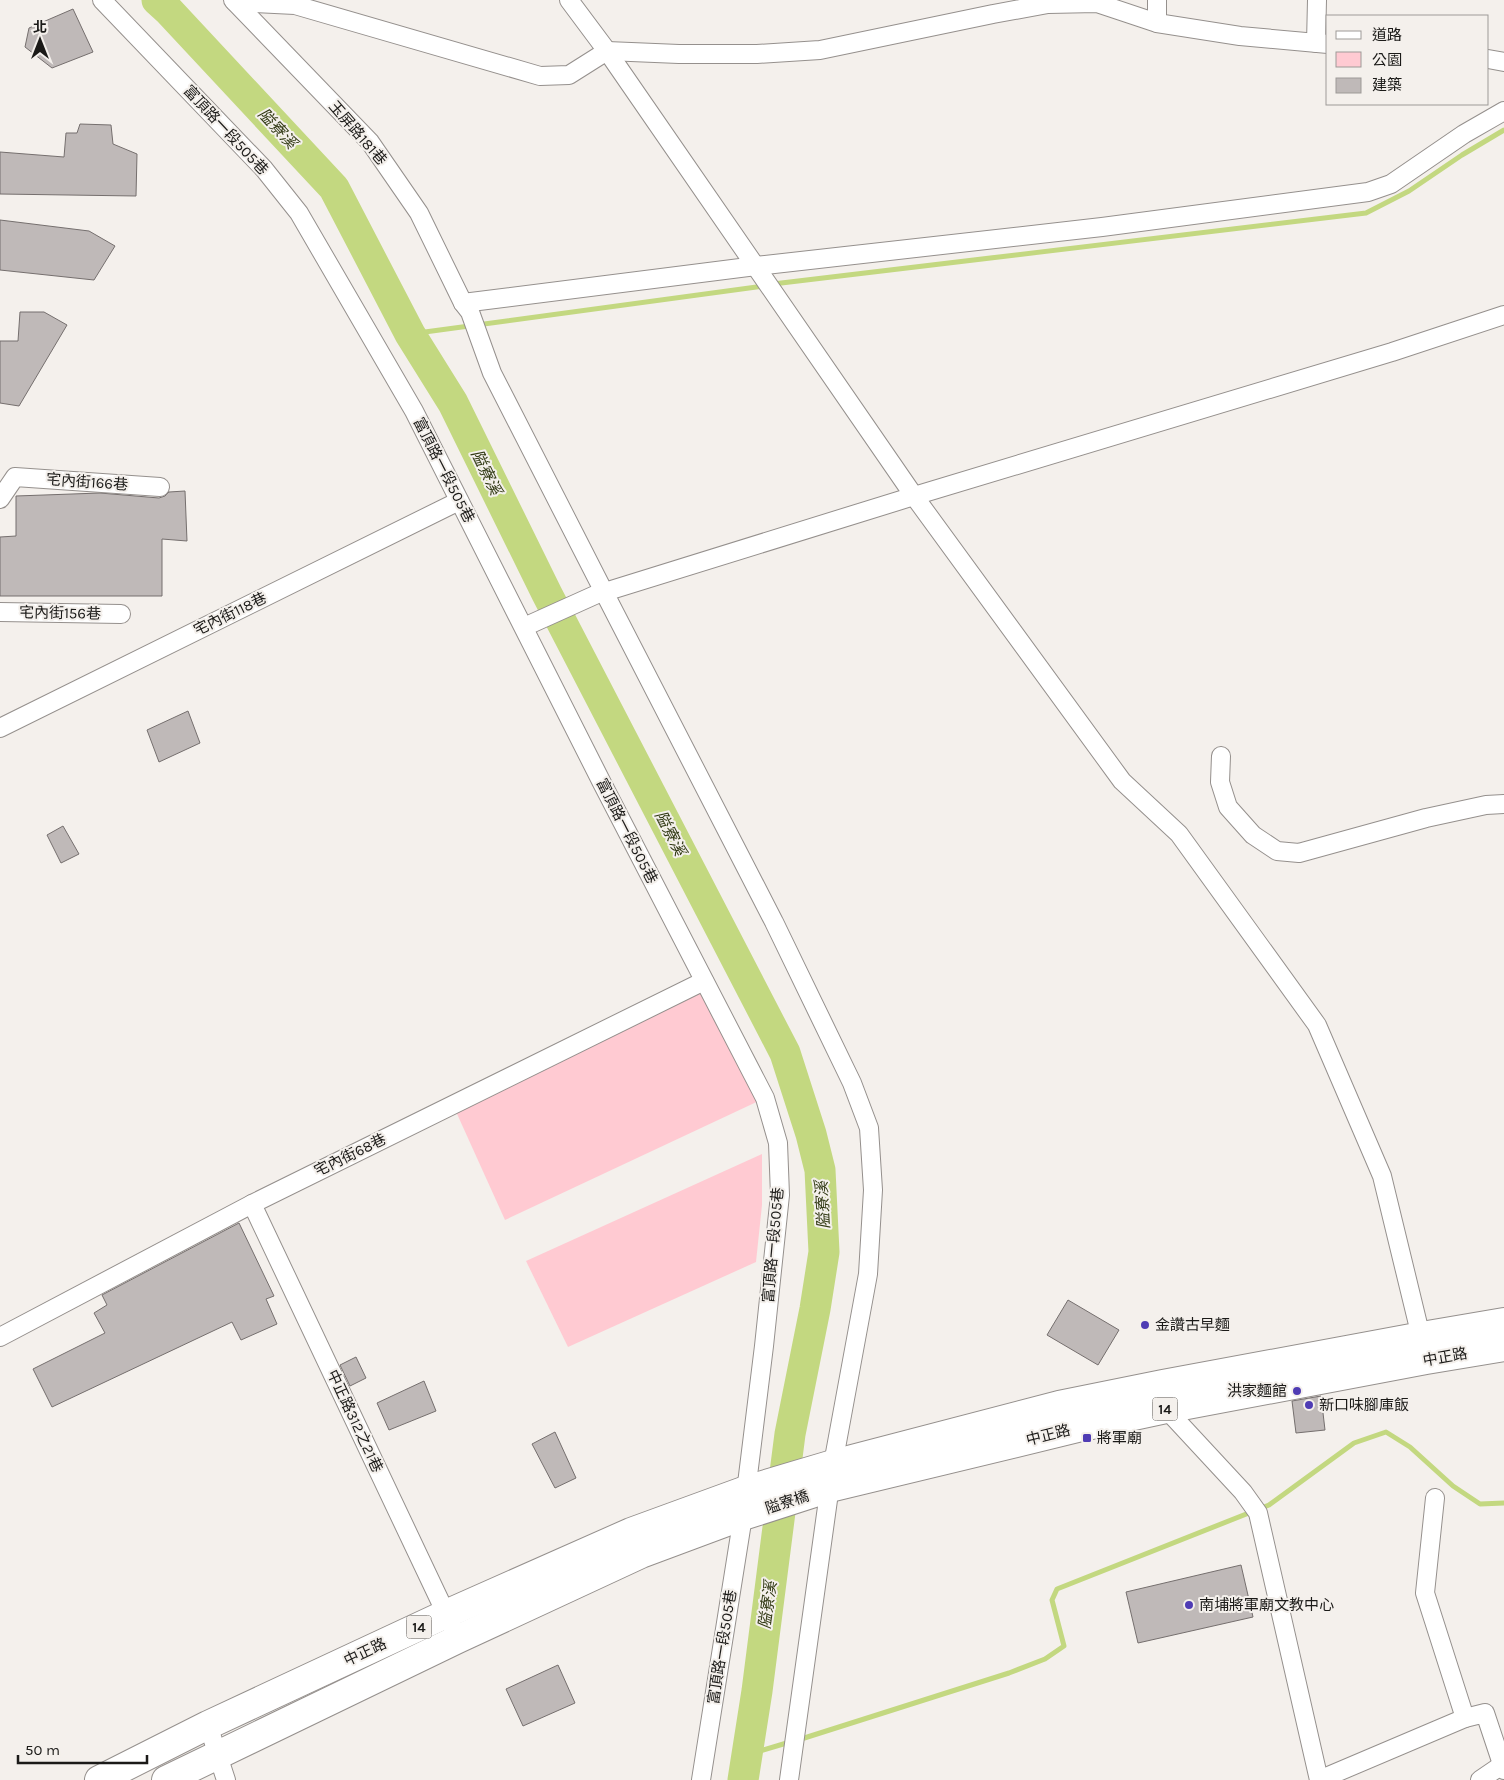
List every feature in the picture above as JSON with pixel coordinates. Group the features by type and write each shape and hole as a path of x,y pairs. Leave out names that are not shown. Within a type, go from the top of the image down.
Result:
{"main road":[{"name":"中正路","path":"832,1476 1082,1427 1165,1396 1424,1348 1504,1322"},
{"name":"中正路","path":"1424,1348 1504,1347"},
{"name":"隘寮橋","path":"744,1503 832,1476"},
{"name":"中正路","path":"100,1780 208,1725 446,1614 631,1532 744,1503"},
{"name":"中正路","path":"166,1780 458,1638 641,1554 744,1503"}],"street":[{"name":"富頂路一段505巷","path":"102,0 264,169 298,213 414,411 459,501 529,625 602,783 765,1098 778,1143 780,1195 764,1346 744,1503 701,1780"},
{"path":"569,0 607,51 771,286 914,496 1122,781 1179,834 1317,1025 1382,1176 1424,1348"},
{"path":"1157,23 1158,0"},
{"path":"234,1 295,5 540,76 570,75 607,51 679,54 757,54 820,50 1048,4 1097,3 1157,23 1240,36 1322,44 1317,0"},
{"name":"玉屏路181巷","path":"234,1 370,142 419,213 476,329 492,373 599,594 774,922 852,1083 869,1128 873,1190 868,1274 832,1476 789,1780"},
{"path":"1489,59 1504,62"},
{"path":"466,308 1368,192 1391,184 1464,134 1504,111"},
{"path":"529,625 599,594 914,496 1392,352 1504,314"},
{"name":"宅內街166巷","path":"0,499 15,477 160,487"},
{"name":"宅內街118巷","path":"0,728 459,501"},
{"name":"宅內街156巷","path":"0,612 121,614"},
{"path":"1221,756 1220,782 1228,807 1254,835 1277,851 1299,853 1426,818 1486,805 1504,804"},
{"name":"宅內街68巷","path":"0,1337 252,1204 704,981"},
{"name":"中正路312之21巷","path":"252,1204 458,1638"},
{"path":"1165,1396 1244,1492 1258,1513 1319,1780 1465,1718 1485,1714 1503,1768 1480,1780"},
{"path":"1435,1498 1425,1593 1465,1718"},
{"path":"208,1725 226,1780"}],"green space":[{"path":"699,983 765,1098 505,1220 453,1105"},
{"path":"762,1154 762,1205 756,1262 568,1347 526,1261"}],"building":[{"path":"73,9 93,52 52,68 25,47 29,28"},
{"path":"80,124 111,125 113,144 137,154 136,196 0,194 0,152 64,157 66,133 77,133"},
{"path":"0,220 89,231 115,246 94,280 0,270"},
{"path":"20,312 44,312 67,325 19,406 0,403 0,341 18,341"},
{"path":"185,491 187,541 162,539 162,596 0,596 0,537 16,536 16,496 100,493 159,498 169,492"},
{"path":"188,711 200,743 159,762 147,730"},
{"path":"63,826 79,854 61,863 47,835"},
{"path":"239,1223 274,1296 266,1299 277,1324 241,1340 232,1322 52,1407 33,1369 105,1333 94,1313 107,1305 102,1295"},
{"path":"1068,1300 1119,1330 1098,1365 1047,1335"},
{"path":"356,1357 366,1378 350,1386 340,1365"},
{"path":"424,1381 436,1411 389,1430 377,1403"},
{"path":"1321,1396 1325,1430 1296,1433 1292,1401"},
{"path":"555,1432 576,1478 555,1488 532,1444"},
{"name":"南埔將軍廟文教中心","path":"1241,1565 1253,1617 1138,1643 1126,1592"},
{"path":"558,1665 575,1703 523,1726 506,1689"}],"waterway":[{"name":"隘寮溪","path":"157,0 334,188 410,334 453,403 547,594 785,1053 811,1134 820,1170 824,1252 815,1309 790,1434 757,1691 743,1780"},
{"path":"773,284 1366,213 1409,191 1462,155 1504,130"},
{"path":"410,334 764,286"},
{"path":"798,1740 1009,1673 1045,1659 1064,1646 1052,1600 1057,1589 1269,1505 1354,1443 1386,1432 1410,1447 1453,1486 1480,1504 1504,1503"},
{"path":"747,1755 790,1742"}],"place":[{"name":"金讚古早麵","path":"1145,1325"},
{"name":"洪家麵館","path":"1297,1391"},
{"name":"新口味腳庫飯","path":"1309,1405"},
{"name":"將軍廟","path":"1087,1438"},
{"name":"南埔將軍廟文教中心","path":"1189,1605"}]}
